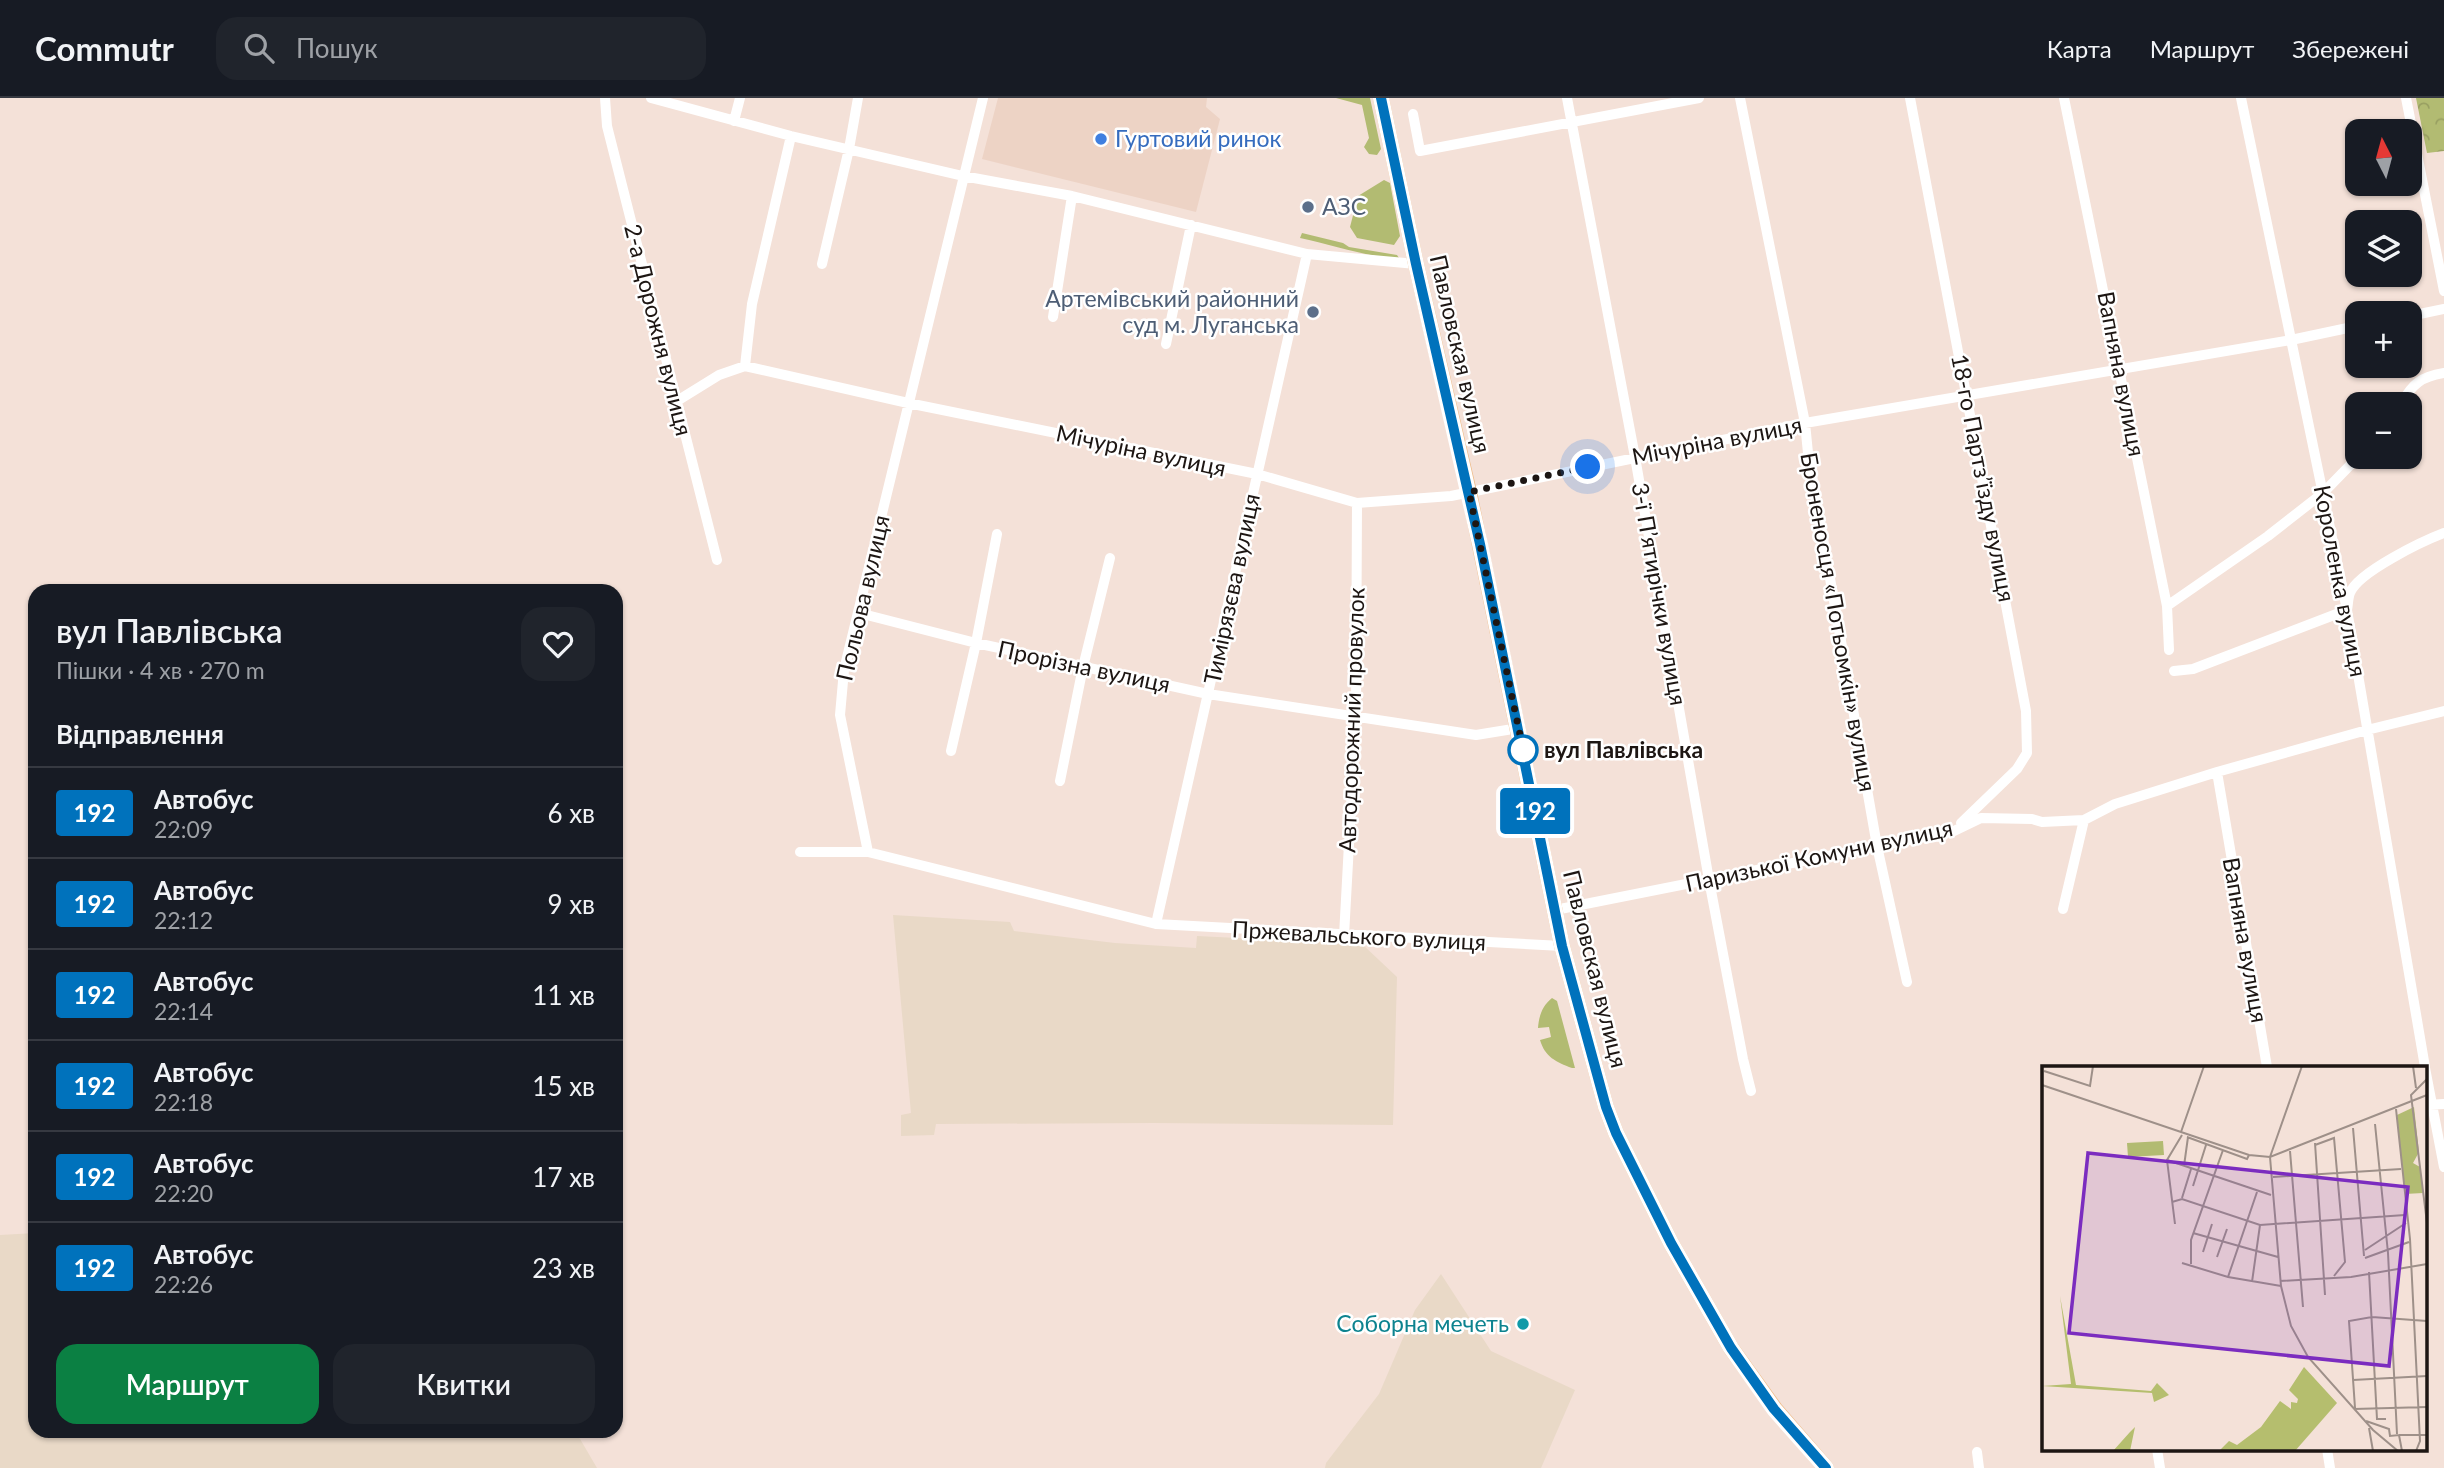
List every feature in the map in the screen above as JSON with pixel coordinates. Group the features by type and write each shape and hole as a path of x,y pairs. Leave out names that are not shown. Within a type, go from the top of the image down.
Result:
{"main road":[{"name":"Павловская вулиця","path":"1381,98 1469,492 1562,946 1606,1107 1616,1133 1665,1231 1731,1348 1774,1409 1826,1468"}],"street":[{"name":"2-а Дорожня вулиця","path":"605,98 607,126 717,560"},
{"path":"651,98 791,136 963,176 1072,196 1307,254 1416,264"},
{"path":"734,121 740,98"},
{"path":"822,264 858,98"},
{"name":"Польова вулиця","path":"869,852 840,715 844,670 983,98"},
{"name":"3-ї П’ятирічки вулиця","path":"1567,98 1635,457 1742,1059 1751,1091"},
{"path":"1413,114 1420,151 1699,98"},
{"name":"Броненосця «Потьомкін» вулиця","path":"1740,98 1805,423 1877,846 1907,982"},
{"name":"18-го Партз’їзду вулиця","path":"1910,98 2026,711 2027,753 2017,769 1954,831"},
{"name":"Вапняна вулиця","path":"2064,98 2167,606 2169,650"},
{"name":"Короленка вулиця","path":"2241,98 2347,610 2425,1066"},
{"path":"2406,98 2444,291"},
{"path":"677,401 719,375 745,366 752,304 791,136"},
{"path":"1053,317 1072,196"},
{"path":"1166,344 1191,225"},
{"name":"Тимірязєва вулиця","path":"1156,924 1307,254"},
{"path":"2422,314 2444,309"},
{"name":"Мічуріна вулиця","path":"745,366 1257,474 1357,503 1451,496 1805,423 2345,329"},
{"path":"2409,392 2425,376 2444,373"},
{"path":"2167,606 2268,536 2323,492 2346,469"},
{"name":"Автодорожний провулок","path":"1345,936 1356,715 1357,503"},
{"path":"2174,671 2193,670 2347,610 2350,592 2359,581 2396,556 2444,533"},
{"path":"951,751 997,534"},
{"path":"1060,781 1083,667 1110,558"},
{"name":"Прорізна вулиця","path":"859,613 976,643 1208,694 1476,735 1519,728"},
{"name":"Паризької Комуни вулиця","path":"1555,910 1954,831 1980,818 2032,819 2042,822 2084,820 2115,804 2217,772 2444,711"},
{"name":"Вапняна вулиця","path":"2217,772 2267,1066"},
{"path":"2063,909 2084,820"},
{"path":"800,852 869,852 1156,924"},
{"name":"Пржевальського вулиця","path":"1156,924 1562,946"},
{"name":"Короленка вулиця","path":"2426,1077 2429,1105 2444,1167"},
{"path":"2429,1105 2444,1104"},
{"path":"2157,1450 2160,1468"},
{"path":"2327,1450 2330,1468"},
{"path":"1977,1452 1979,1468"}],"shaded area":[{"name":"Гуртовий ринок","path":"998,98 1207,98 1206,107 1220,119 1196,212 982,159"},
{"path":"893,915 1010,922 1014,931 1115,943 1196,948 1197,936 1362,944 1397,977 1393,1125 936,1124 934,1135 901,1136 901,1115 911,1113"},
{"path":"28,1233 28,1438 580,1438 597,1468 0,1468 0,1235"},
{"path":"1441,1274 1491,1351 1575,1390 1541,1468 1325,1468 1326,1463 1379,1394 1415,1310"}],"green space":[{"path":"1336,98 1370,98 1381,149 1377,155 1369,154 1364,147 1369,138 1362,105"},
{"path":"2416,98 2444,98 2444,151 2427,153"},
{"path":"1384,180 1390,183 1400,236 1394,245 1357,238 1350,227 1358,196"},
{"path":"1302,233 1343,243 1349,247 1397,255 1399,258 1362,253 1300,238"},
{"path":"1552,998 1557,1001 1575,1068 1552,1058 1540,1040 1551,1037 1549,1027 1538,1028 1542,1012"}],"bus line":[{"name":"192","path":"1381,98 1480,544 1562,946 1606,1107 1616,1133 1671,1243 1731,1348 1774,1409 1826,1468"}],"place":[{"name":"Гуртовий ринок","path":"1101,139"},
{"name":"АЗС","path":"1308,207"},
{"name":"Артемівський районний суд м. Луганська","path":"1313,312"},
{"name":"вул Павлівська","path":"1523,750"},
{"name":"Соборна мечеть","path":"1523,1324"}],"route":[{"path":"1523,750 1524,754 1469,492 1588,467"}]}
